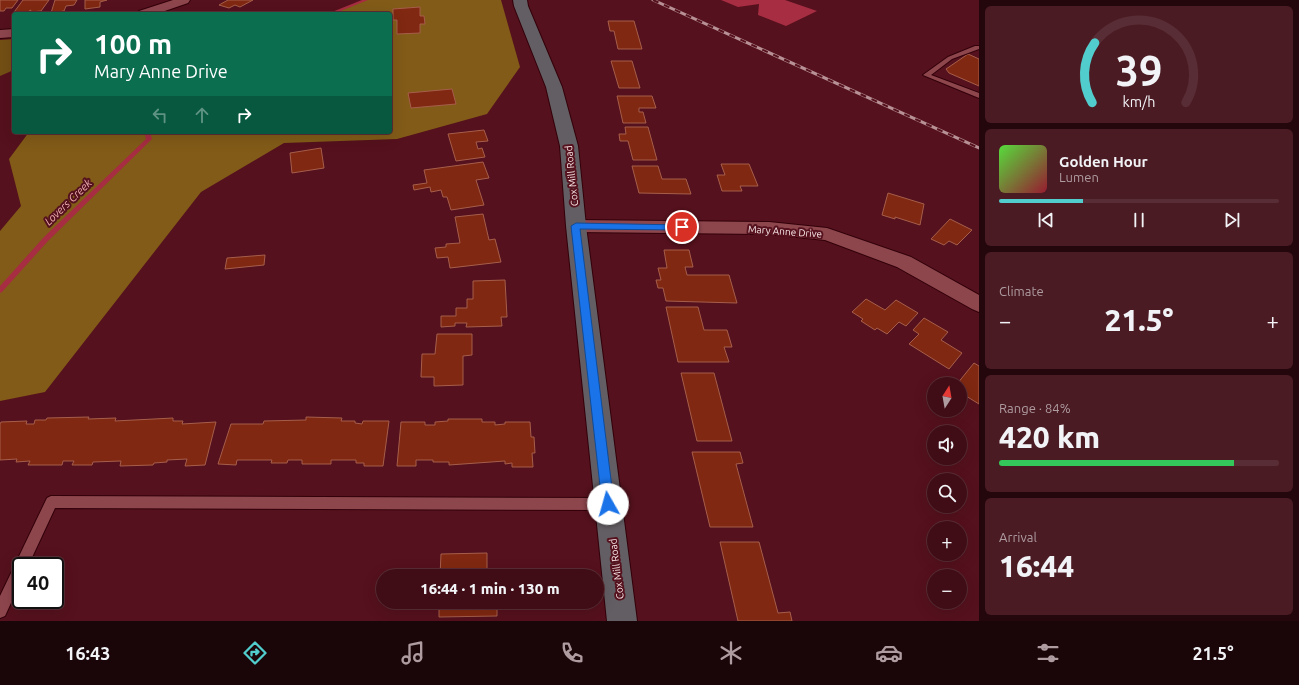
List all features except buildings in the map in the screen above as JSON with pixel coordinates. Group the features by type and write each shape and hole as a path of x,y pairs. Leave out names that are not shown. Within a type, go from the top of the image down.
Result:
{"street":[{"path":"150,12 184,0"},
{"name":"Cox Mill Road","path":"520,0 521,6 554,87 568,146 622,621"},
{"path":"0,34 12,33"},
{"name":"Mary Anne Drive","path":"576,226 769,228 827,234 904,262 979,304"}],"lane":[{"path":"978,47 950,58 926,75 979,96"},
{"path":"25,557 51,502 608,504"},
{"path":"0,612 12,586"}],"shaded area":[{"path":"364,0 501,0 520,67 487,114 397,139 284,143 201,192 45,392 0,401 0,231 21,206 9,159 28,134 392,134 392,12 333,12"},
{"path":"721,0 785,0 817,11 786,26 758,15 759,4 738,7"},
{"path":"12,39 12,71 0,76 0,40"}],"waterway":[{"name":"Lovers Creek","path":"334,12 366,0"},
{"name":"Lovers Creek","path":"0,290 46,239 149,139 148,134"}],"railway":[{"path":"653,0 979,148"}],"route":[{"path":"608,504 576,226 682,227"}]}
